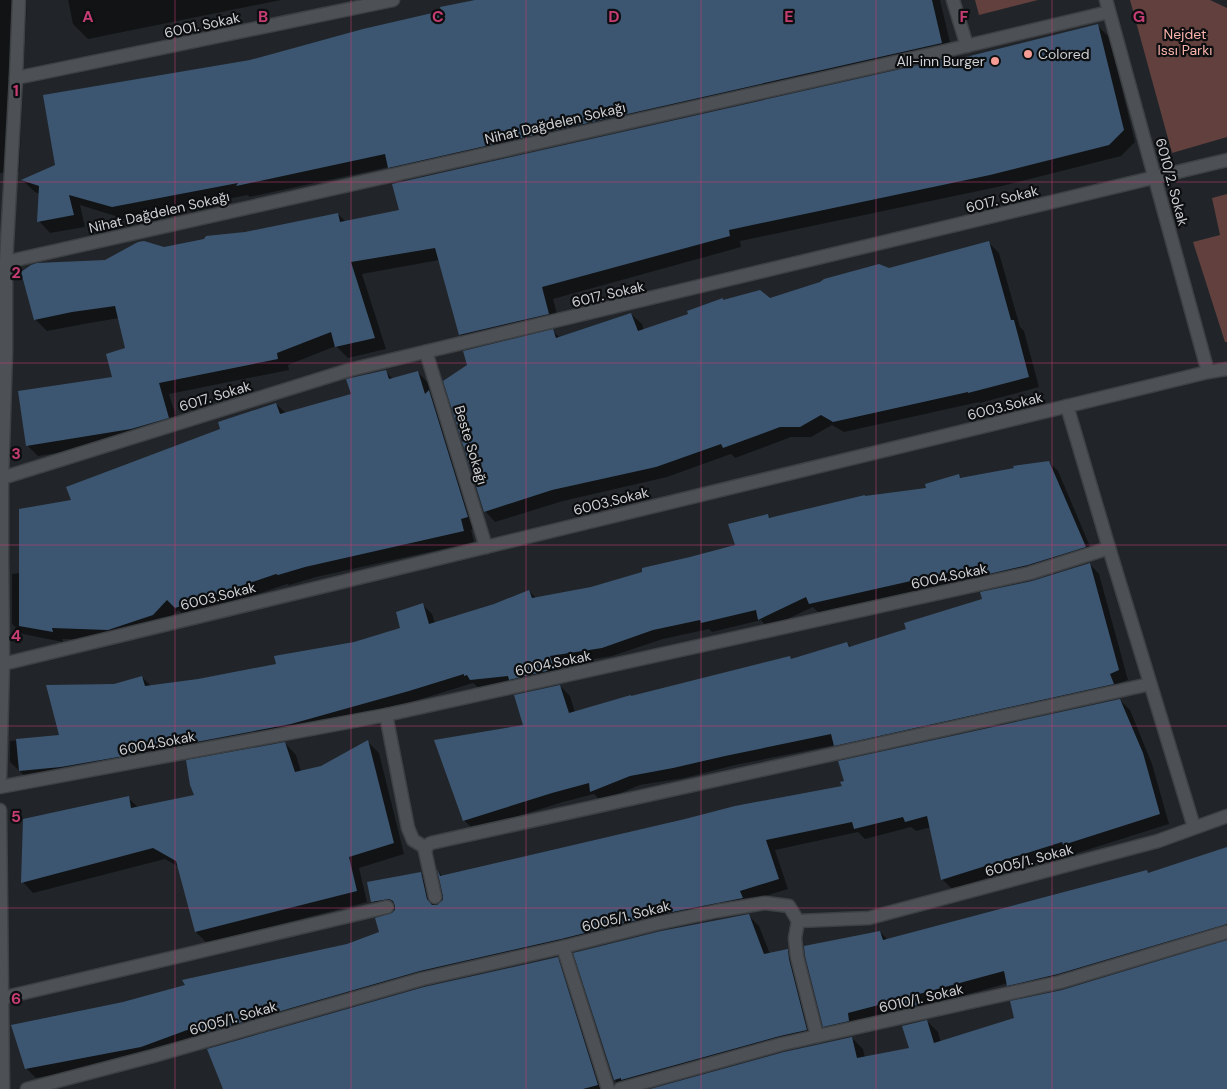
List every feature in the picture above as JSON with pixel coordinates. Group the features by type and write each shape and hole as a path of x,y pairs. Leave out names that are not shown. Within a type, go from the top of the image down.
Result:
{"street":[{"path":"0,778 3,664 1,558 3,351 19,0"},
{"name":"6001. Sokak","path":"16,78 394,0"},
{"path":"953,0 967,46"},
{"name":"Nihat Dağdelen Sokağı","path":"6,262 967,46 1108,6"},
{"name":"6010/2. Sokak","path":"1108,6 1208,372"},
{"name":"6017. Sokak","path":"2,478 349,370 1227,160"},
{"name":"Beste Sokağı","path":"426,352 486,547"},
{"name":"6003.Sokak","path":"3,664 1208,372 1227,369"},
{"path":"1067,406 1194,827"},
{"name":"6004.Sokak","path":"0,787 386,715 1030,573 1109,548"},
{"path":"435,897 425,851 431,843 1150,684"},
{"path":"386,715 408,828 413,840 426,848"},
{"path":"0,810 3,1089"},
{"name":"6005/1. Sokak","path":"27,1089 153,1056 422,980 659,923 765,903 789,906 798,921 869,918 1158,841 1227,816"},
{"path":"2,998 387,908"},
{"path":"798,921 795,938 797,957 817,1036"},
{"name":"6010/1. Sokak","path":"620,1089 782,1044 1060,982 1227,932"},
{"path":"563,947 608,1089"}],"green space":[{"path":"975,0 1038,0 979,15"},
{"name":"Nejdet Issı Parkı","path":"1130,0 1210,0 1227,8 1227,137 1172,153"},
{"path":"1227,194 1227,342 1225,342 1193,242 1220,235 1212,198"}],"building":[{"path":"475,0 932,0 942,43 388,168 385,154 236,186 238,183 112,207 69,195 74,215 37,222 39,186 21,180 55,165 43,95 250,60 363,29 441,11 440,7"},
{"path":"1098,24 1124,130 1109,145 990,175 729,230 730,236 542,287 549,314 459,335 435,248 351,262 375,338 335,347 331,332 277,353 278,359 159,383 169,418 131,429 26,446 18,391 112,377 106,354 125,348 115,306 34,320 21,272 31,265 37,263 105,260 138,242 144,241 164,247 204,239 206,236 245,232 338,213 340,222 399,210 392,184 945,59 946,62"},
{"path":"989,241 1011,320 1014,320 1029,377 968,393 833,422 821,415 800,427 780,427 723,448 721,444 656,467 552,490 484,512 443,381 467,365 463,351 553,329 556,338 631,313 638,331 688,314 687,311 723,298 723,300 760,290 770,298 820,282 824,279 879,264 889,268"},
{"path":"386,370 389,379 418,371 425,394 429,390 468,517 461,519 464,531 276,574 175,608 167,600 153,615 108,630 52,628 53,632 19,626 19,509 71,500 66,487 220,429 218,422 276,403 280,414 351,394 346,379"},
{"path":"1049,461 1086,547 1028,565 976,577 973,567 809,604 806,597 758,620 756,610 701,623 700,620 653,630 602,648 550,656 555,669 509,680 508,676 470,680 464,674 291,724 175,746 174,742 124,756 61,767 19,771 16,739 59,735 46,685 114,684 142,676 145,686 198,679 276,664 274,656 354,642 400,628 396,612 423,603 429,624 494,604 529,590 532,598 591,587 642,572 642,568 735,545 728,524 768,514 769,518 865,495 926,488 925,484 959,474 960,478 1014,468 1013,466"},
{"path":"1090,563 1119,670 1110,674 1114,684 834,746 831,734 630,776 590,792 589,783 463,821 434,740 523,725 514,695 560,685 569,713 631,695 790,656 791,659 847,642 849,647 906,629 904,623 982,599 980,592 1032,581"},
{"path":"1120,699 1143,753 1160,814 1063,845 1062,842 941,880 927,816 905,822 903,817 854,829 852,822 766,840 779,879 740,891 743,898 657,915 420,971 201,1034 198,1026 141,1047 25,1069 11,1025 123,1002 185,985 182,980 347,944 379,932 375,918 392,913 395,910 395,906 393,901 389,899 371,902 367,882 421,872 427,899 432,905 437,905 443,900 443,896 437,869 440,876 735,806 842,786 840,782 844,781 838,761"},
{"path":"368,740 394,843 349,857 357,891 195,932 176,861 153,848 21,883 23,819 129,796 131,808 194,795 190,785 186,760 285,742 295,772 321,766"},
{"path":"1227,847 1227,924 1058,974 1007,986 1004,971 919,994 922,1004 897,1010 894,1001 848,1013 849,1021 823,1027 804,946 880,931 883,940 1147,870 1148,873"},
{"path":"749,914 764,954 788,949 807,1030 621,1080 621,1078 614,1080 573,953 661,931"},
{"path":"1227,940 1227,1089 650,1089 784,1052 852,1037 857,1058 909,1048 902,1026 927,1020 934,1043 1014,1018 1010,1001 1062,990"},
{"path":"558,957 598,1085 583,1089 223,1089 207,1049 424,987"}],"place":[{"name":"Colored","path":"1028,54"},
{"name":"All-inn Burger","path":"995,61"}]}
